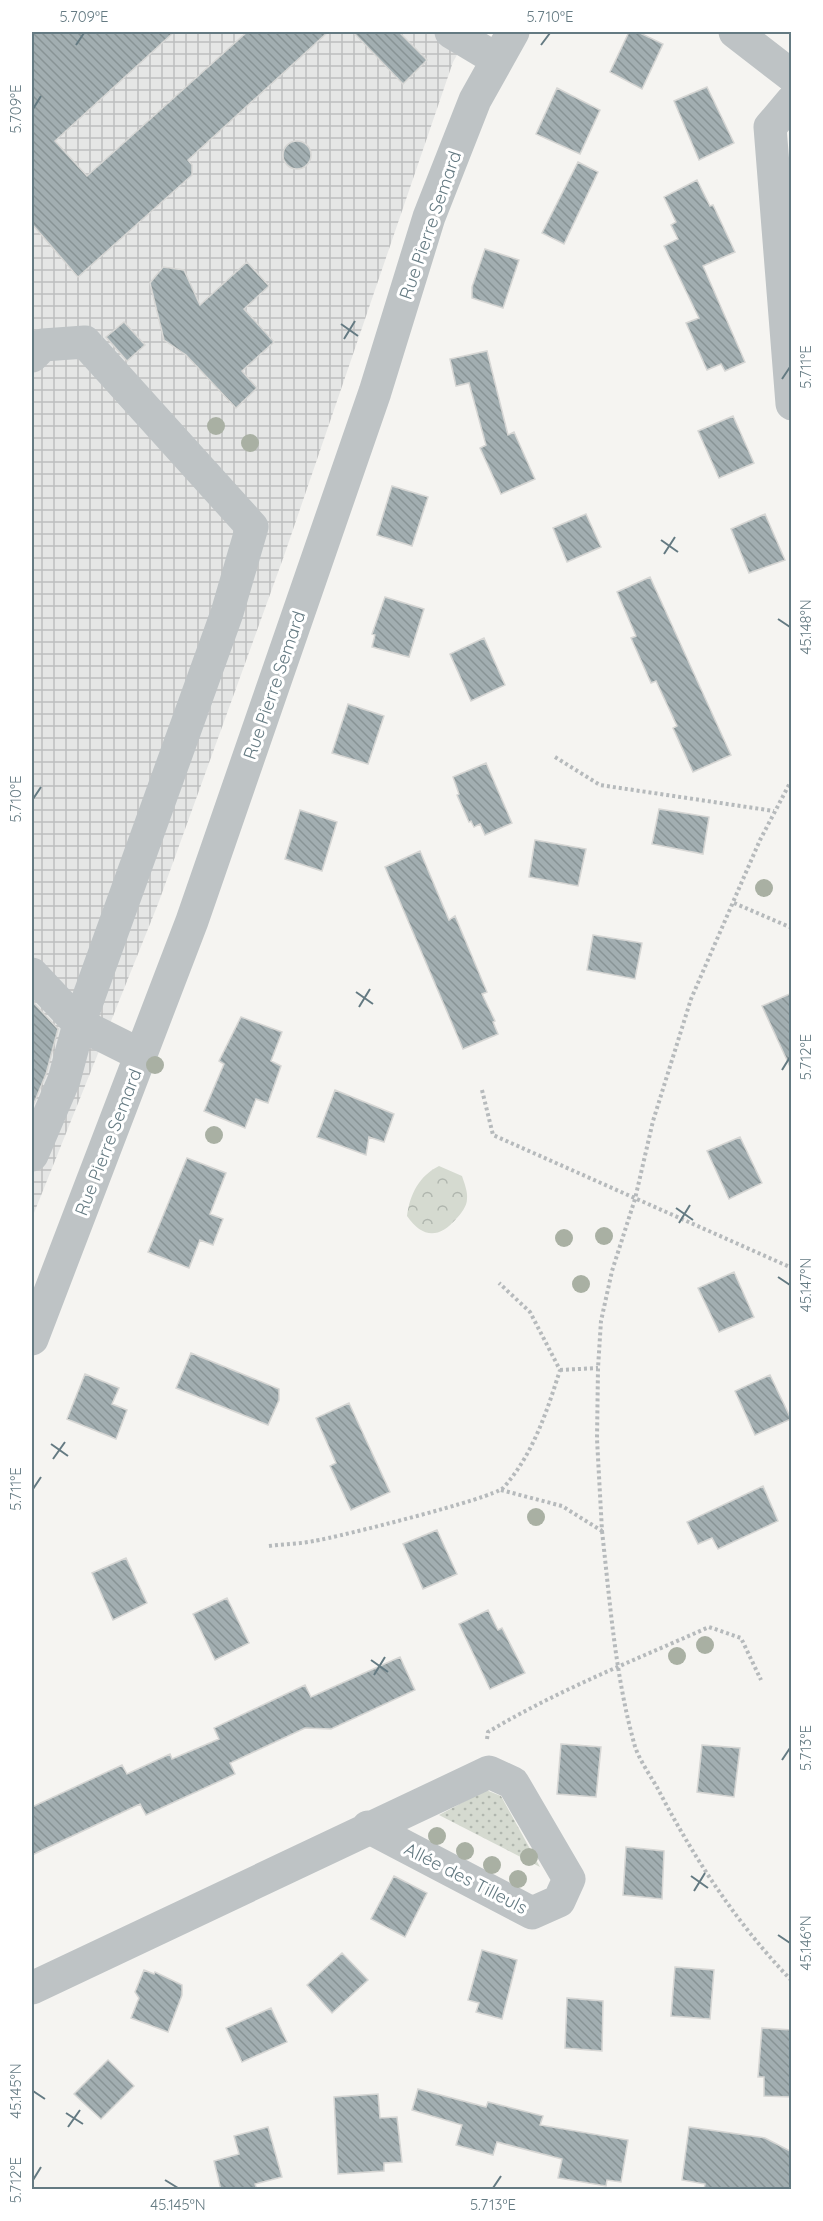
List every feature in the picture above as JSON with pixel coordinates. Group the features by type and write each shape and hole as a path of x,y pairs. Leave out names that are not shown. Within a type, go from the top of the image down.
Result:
{"street":[{"path":"452,32 496,59"},
{"name":"Rue Pierre Semard","path":"32,1339 192,921 375,392 429,217 475,100 513,32"},
{"path":"735,32 792,76"},
{"path":"792,101 770,127 792,404"},
{"path":"32,356 43,345 85,342 252,527 228,613 79,1024 64,1080 32,1155"},
{"path":"32,974 79,1024 141,1055"},
{"name":"Allée des Tilleuls","path":"368,1827 532,1913 559,1901 569,1880 513,1783 489,1772 479,1776"},
{"path":"32,1988 479,1776"}],"path":[{"path":"555,758 600,785 774,811"},
{"path":"792,779 774,811 691,999 653,1120 635,1199 609,1281 601,1321 597,1439 602,1531 617,1666 634,1745 669,1812 710,1878 759,1946 792,1981"},
{"path":"734,903 792,928"},
{"path":"482,1090 493,1135 792,1268"},
{"path":"499,1282 530,1312 560,1370 548,1410 531,1448 501,1490"},
{"path":"560,1370 598,1368"},
{"path":"269,1546 314,1541 450,1507 501,1490 562,1506 602,1531"},
{"path":"479,1776 488,1732 617,1666 709,1627 741,1638 761,1680"}],"shaded area":[{"path":"32,32 470,32 453,62 285,553 158,904 32,1218"}],"green space":[{"path":"439,1166 462,1176 467,1202 450,1226 437,1233 431,1233 419,1229 407,1216 410,1200 417,1186 426,1175"},
{"path":"486,1790 501,1796 540,1867 439,1815"}],"building":[{"path":"32,32 174,32 55,141 87,176 247,32 328,32 188,160 192,165 192,175 78,277 32,224"},
{"path":"353,32 399,32 427,60 403,84"},
{"path":"629,32 638,32 663,44 642,89 610,72"},
{"path":"707,87 734,143 699,160 674,101"},
{"path":"557,88 600,110 580,154 536,134"},
{"path":"297,141 307,145 311,155 307,165 297,169 287,165 283,155 287,145"},
{"path":"578,162 598,172 564,244 542,233"},
{"path":"697,180 710,206 713,205 735,252 703,266 745,362 725,371 721,364 707,370 686,323 699,318 664,246 678,239 671,225 676,222 664,197"},
{"path":"485,249 519,260 503,308 472,298 472,287"},
{"path":"247,262 269,286 244,309 274,342 242,371 257,388 236,408 186,355 164,340 150,283 163,267 184,270 200,305"},
{"path":"124,322 145,345 127,361 106,337"},
{"path":"487,351 508,435 514,432 535,479 501,494 480,448 486,445 469,383 456,386 450,359"},
{"path":"733,416 754,463 719,478 698,431"},
{"path":"392,486 428,497 412,546 377,535"},
{"path":"586,514 601,547 567,562 553,528"},
{"path":"765,514 785,560 749,573 731,529"},
{"path":"650,577 731,755 693,772 673,728 677,726 656,681 651,683 631,638 636,636 617,592"},
{"path":"385,597 424,609 409,657 372,647 375,635 372,634"},
{"path":"484,638 505,685 471,701 450,654"},
{"path":"348,704 384,716 368,764 332,753"},
{"path":"486,763 512,823 485,835 480,824 474,827 471,821 469,822 457,795 459,794 453,777"},
{"path":"659,809 709,817 703,854 652,844"},
{"path":"300,810 337,822 322,871 285,859"},
{"path":"535,840 586,849 578,886 529,877"},
{"path":"420,851 449,920 455,916 487,992 482,994 495,1021 493,1022 498,1034 463,1049 385,867"},
{"path":"593,935 642,943 635,979 587,970"},
{"path":"792,993 792,1071 762,1006"},
{"path":"32,1001 58,1029 46,1074 32,1108"},
{"path":"241,1017 282,1032 271,1061 281,1066 268,1103 256,1099 245,1128 204,1111 224,1064 219,1061"},
{"path":"335,1090 394,1114 384,1142 369,1137 366,1155 317,1137"},
{"path":"740,1137 762,1183 729,1199 707,1151"},
{"path":"187,1158 226,1173 210,1214 223,1219 213,1245 200,1240 189,1268 148,1252"},
{"path":"734,1272 754,1317 719,1332 698,1288"},
{"path":"191,1353 279,1389 279,1400 268,1425 176,1388"},
{"path":"85,1374 119,1388 112,1404 127,1410 116,1439 67,1419"},
{"path":"770,1375 791,1419 755,1435 735,1391"},
{"path":"349,1403 390,1492 351,1510 330,1466 336,1463 316,1418"},
{"path":"763,1486 778,1521 718,1549 712,1538 698,1544 687,1522"},
{"path":"437,1530 457,1574 423,1589 403,1544"},
{"path":"126,1558 147,1603 113,1620 92,1573"},
{"path":"227,1598 249,1643 215,1660 193,1614"},
{"path":"488,1610 498,1630 502,1628 525,1673 490,1689 459,1624"},
{"path":"400,1657 415,1690 331,1729 305,1728 230,1763 235,1774 146,1815 140,1804 32,1855 32,1807 122,1765 127,1774 170,1754 172,1759 219,1739 214,1728 305,1685 311,1697"},
{"path":"561,1744 601,1747 596,1797 557,1794"},
{"path":"702,1745 740,1748 734,1797 697,1792"},
{"path":"626,1847 664,1851 662,1899 623,1895"},
{"path":"394,1876 427,1893 405,1937 371,1919"},
{"path":"482,1950 517,1960 502,2019 476,2012 479,2003 468,2000"},
{"path":"342,1953 368,1980 332,2013 307,1985"},
{"path":"675,1967 714,1970 710,2019 671,2016"},
{"path":"144,1970 154,1974 155,1972 182,1985 182,1995 168,2032 131,2018 139,1998 135,1992"},
{"path":"567,1998 603,2001 602,2051 565,2048"},
{"path":"271,2008 287,2042 242,2062 226,2028"},
{"path":"762,2028 792,2030 792,2097 764,2096 764,2077 758,2077"},
{"path":"108,2060 134,2086 101,2119 74,2094"},
{"path":"418,2089 486,2107 488,2102 543,2116 540,2125 628,2140 621,2182 607,2180 606,2186 558,2178 562,2159 497,2142 493,2155 456,2145 462,2125 412,2110"},
{"path":"378,2094 380,2118 397,2117 402,2162 384,2163 384,2171 338,2174 334,2097"},
{"path":"268,2127 282,2177 255,2184 257,2190 221,2190 214,2161 239,2154 234,2136"},
{"path":"689,2127 765,2138 792,2152 792,2190 704,2190 705,2184 682,2180"}]}
